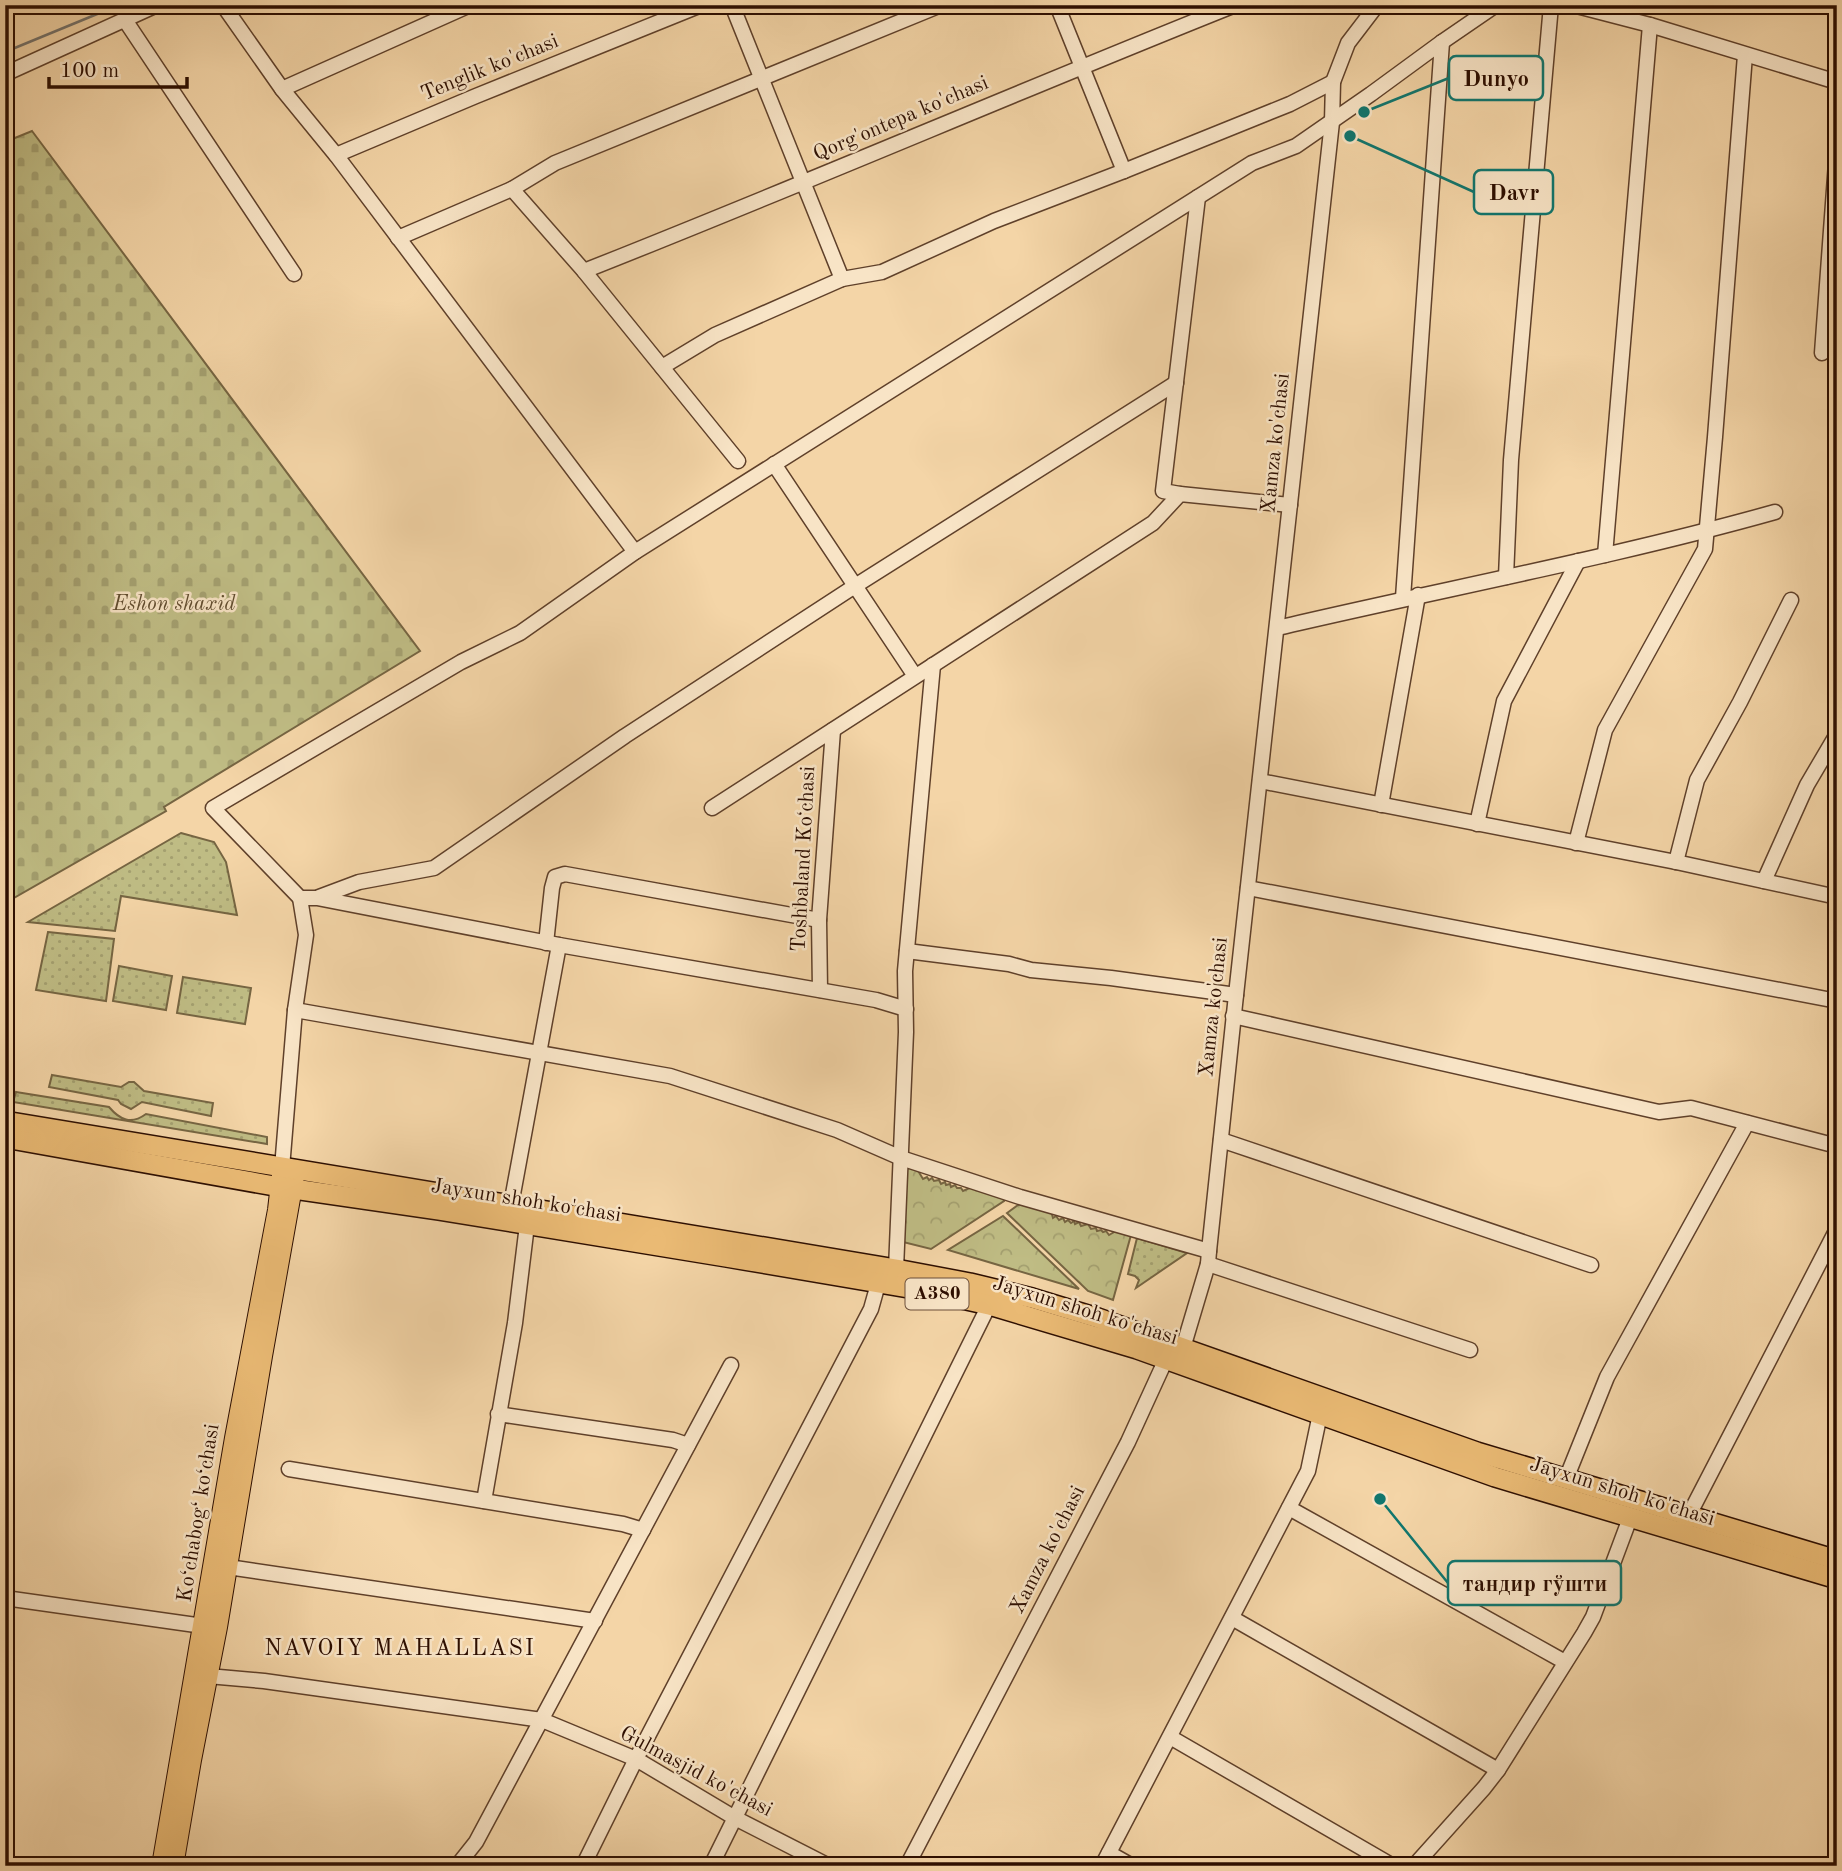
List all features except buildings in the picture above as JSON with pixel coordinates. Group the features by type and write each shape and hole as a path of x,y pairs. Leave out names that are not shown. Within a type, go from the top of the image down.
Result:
{"highway":[{"name":"Jayxun shoh ko'chasi","path":"5,1121 118,1149 288,1179 439,1210 926,1291 989,1305 1107,1339 1483,1473 1630,1518 1686,1525 1837,1560"},
{"name":"Jayxun shoh ko'chasi","path":"5,1138 118,1149"},
{"name":"Jayxun shoh ko'chasi","path":"288,1179 511,1205 896,1269 1032,1298 1183,1348 1477,1452 1566,1479 1837,1579"}],"main road":[{"name":"Ko‘chabog‘ ko‘chasi","path":"161,1866 207,1630 288,1179"},
{"name":"Ko‘chabog‘ ko‘chasi","path":"174,1866 208,1676 207,1630 228,1567 241,1439"}],"street":[{"path":"5,74 157,5"},
{"path":"223,5 282,89 335,155 635,552"},
{"path":"282,89 470,5"},
{"name":"Tenglik ko'chasi","path":"335,155 701,5"},
{"path":"732,5 842,279"},
{"path":"398,238 512,189 555,163 941,5"},
{"path":"1057,5 1124,171"},
{"name":"Qorg'ontepa ko'chasi","path":"584,271 1235,5"},
{"name":"Xamza ko'chasi","path":"1183,1348 1208,1258 1332,122 1333,82 1348,43 1377,5"},
{"path":"288,1179 295,1010 306,935 300,898 213,808 461,663 520,633 635,552 1252,163 1296,146 1496,5"},
{"path":"1506,577 1511,460 1551,5"},
{"path":"1573,5 1650,25 1837,82"},
{"path":"125,20 294,274"},
{"path":"1605,555 1650,25"},
{"path":"1403,598 1442,42"},
{"path":"1576,843 1605,730 1705,549 1745,55"},
{"path":"662,367 715,335 842,279 882,272 994,221 1290,104 1333,82"},
{"path":"1822,353 1837,149"},
{"path":"512,189 584,271 738,461"},
{"path":"1198,197 1163,491 1290,505"},
{"path":"317,898 359,882 434,868 625,736 855,586 1176,383"},
{"path":"774,464 915,676"},
{"path":"712,808 1153,523 1180,494"},
{"path":"1276,628 1605,555 1775,512"},
{"path":"1477,824 1504,701 1578,561"},
{"path":"1381,805 1418,595"},
{"path":"1675,862 1697,780 1791,600"},
{"path":"896,1269 906,1009 905,971 933,665"},
{"name":"Toshbaland Koʻchasi","path":"820,990 819,920 833,730"},
{"path":"1763,881 1807,785 1837,734"},
{"path":"1260,781 1675,862 1837,897"},
{"path":"511,1205 539,1052 552,944 552,888 555,877 565,874 819,920"},
{"path":"1248,888 1837,1001"},
{"path":"300,898 317,898 552,944 876,1000 906,1009"},
{"path":"907,951 1009,964 1031,970 1236,995"},
{"path":"295,1010 670,1076 837,1130 901,1158 1208,1258 1470,1350"},
{"path":"1233,1016 1659,1112 1690,1108 1837,1146"},
{"path":"1566,1479 1607,1377 1747,1124"},
{"path":"1220,1140 1591,1265"},
{"path":"485,1501 515,1323 527,1225"},
{"path":"1686,1525 1837,1229"},
{"path":"583,1866 871,1309 878,1284"},
{"path":"710,1866 989,1305"},
{"path":"1166,1359 1183,1348"},
{"name":"Xamza ko'chasi","path":"907,1866 1128,1442 1166,1359"},
{"path":"457,1866 476,1843 731,1366"},
{"path":"499,1414 673,1440 688,1445"},
{"path":"1132,1866 1105,1859 1308,1471 1320,1414"},
{"path":"289,1469 624,1524 643,1530"},
{"path":"1289,1508 1565,1662"},
{"path":"1414,1866 1497,1770 1593,1618 1630,1518"},
{"path":"228,1567 595,1621"},
{"path":"5,1598 207,1630"},
{"path":"1232,1618 1497,1770"},
{"name":"Gulmasjid ko'chasi","path":"208,1676 264,1681 542,1720 636,1759 735,1818 829,1866"},
{"path":"1170,1737 1393,1866"},
{"path":"1833,1866 1837,1856"}],"green space":[{"name":"Eshon shaxid","path":"32,131 420,651 164,807 166,811 5,903 5,142"},
{"path":"181,833 214,842 226,862 237,915 121,896 115,931 28,922"},
{"path":"48,932 114,939 106,1001 36,990"},
{"path":"119,966 172,976 166,1010 113,1001"},
{"path":"183,977 251,988 245,1024 177,1013"},
{"path":"52,1075 121,1087 134,1082 144,1091 213,1103 211,1116 142,1102 131,1109 118,1100 49,1087"},
{"path":"16,1092 109,1107 126,1120 146,1114 267,1137 267,1144 13,1102"},
{"path":"909,1167 917,1169 923,1179 927,1177 929,1180 939,1180 941,1184 945,1182 951,1187 955,1185 963,1191 974,1186 1002,1194 1004,1201 931,1249 903,1242 905,1173"},
{"path":"1022,1202 1051,1211 1053,1218 1063,1218 1065,1222 1079,1222 1081,1226 1088,1224 1091,1229 1106,1231 1109,1235 1116,1231 1131,1235 1113,1300 1088,1291 1007,1213"},
{"path":"1003,1216 1079,1289 948,1250"},
{"path":"1137,1238 1187,1253 1136,1288 1139,1280 1128,1274"}],"waterway":[{"path":"5,52 119,5"}],"place":[{"name":"Dunyo","path":"1364,112"},
{"name":"Davr","path":"1350,136"},
{"name":"тандир гўшти","path":"1380,1499"}],"district":[{"name":"NAVOIY MAHALLASI","path":"400,1648"}]}
